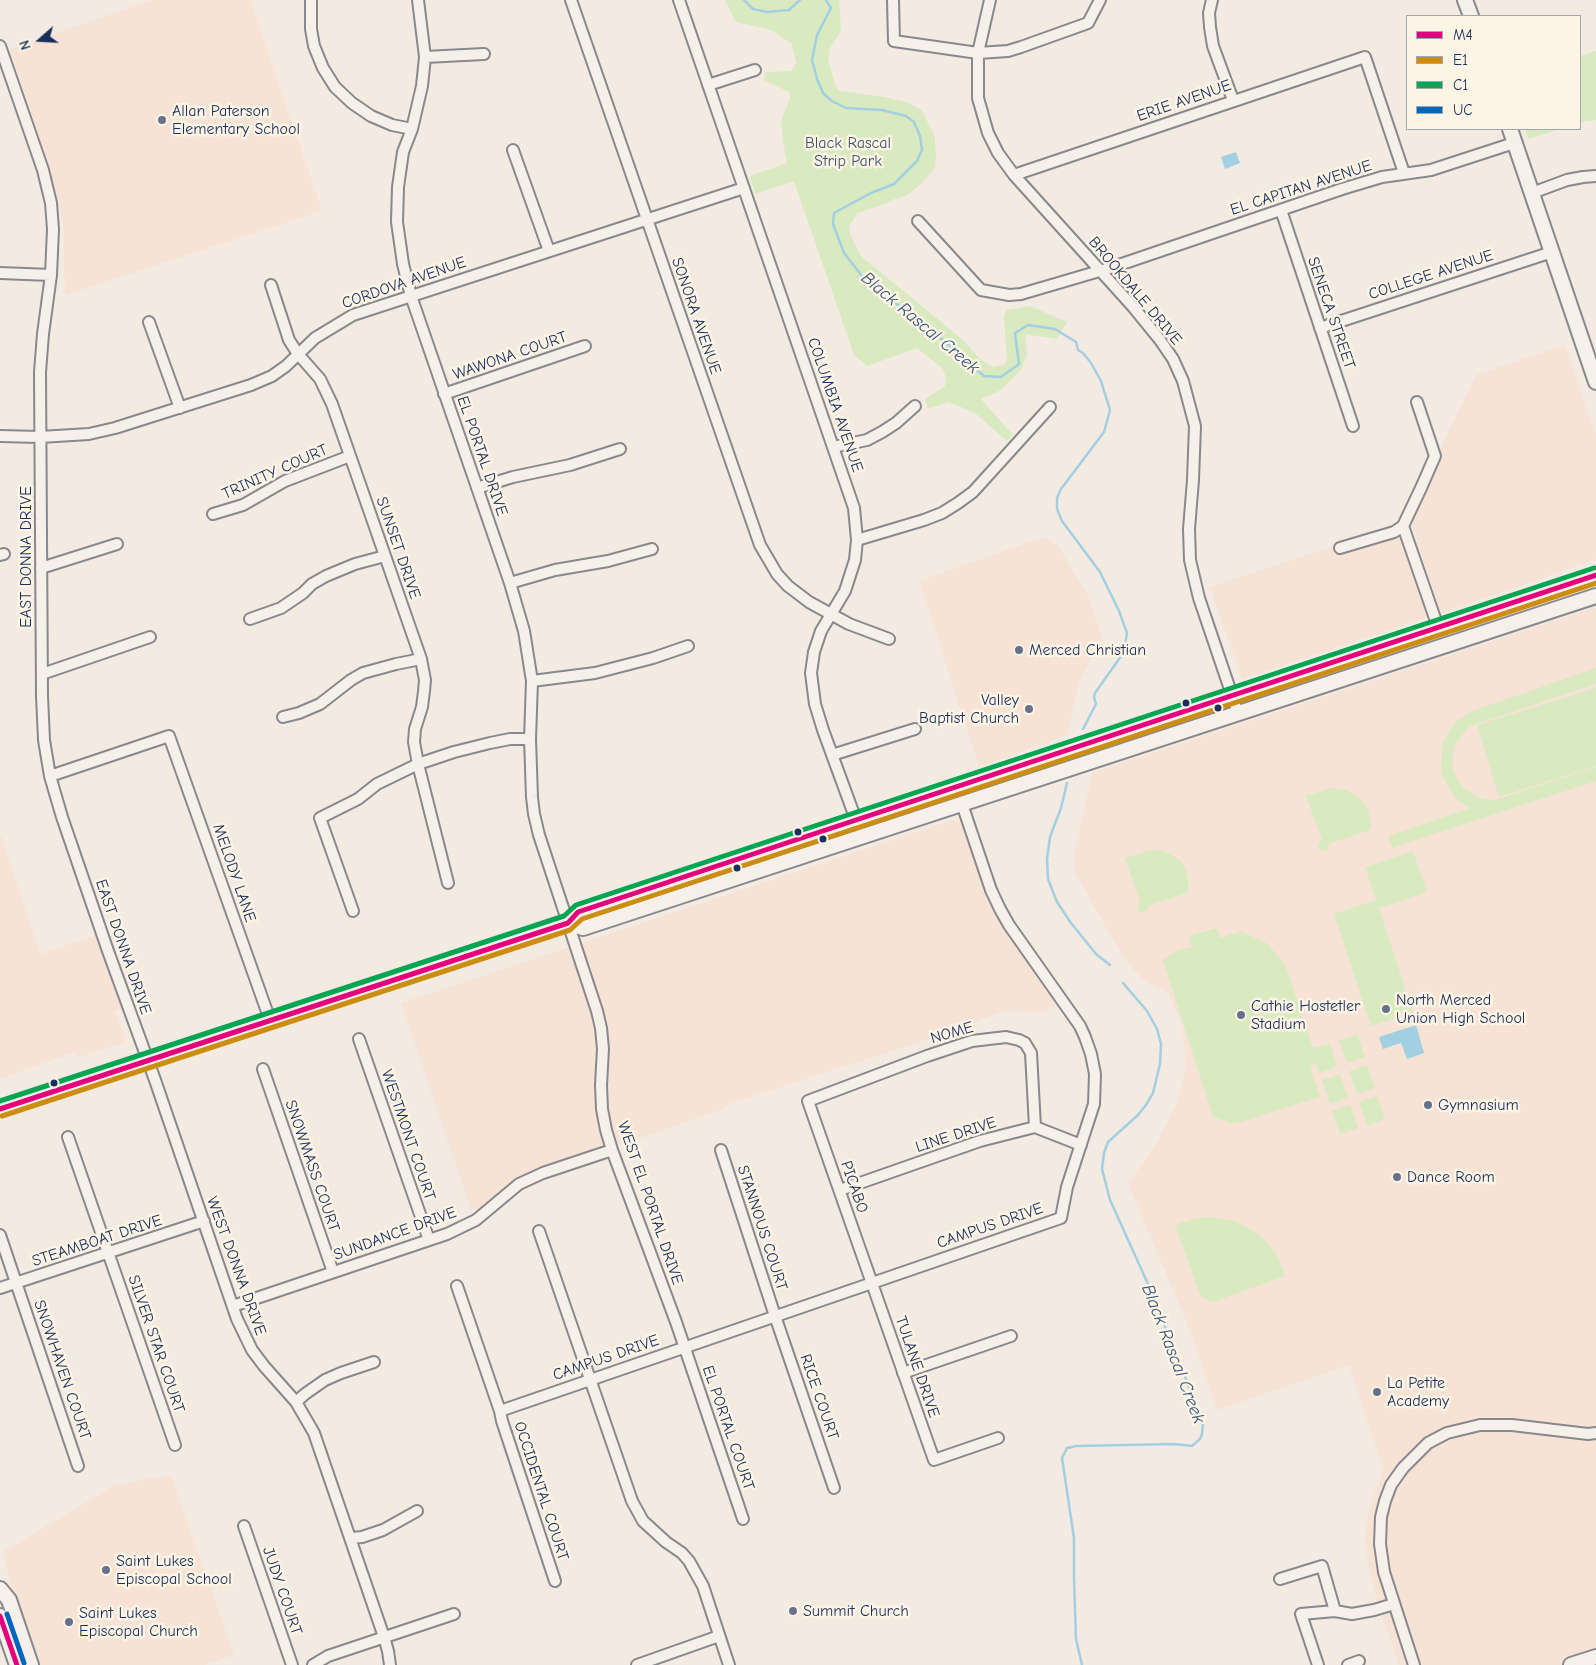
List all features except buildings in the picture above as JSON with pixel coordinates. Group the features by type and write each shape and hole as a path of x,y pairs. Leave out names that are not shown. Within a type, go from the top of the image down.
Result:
{"street":[{"path":"311,0 311,29 314,46 323,68 336,87 352,103 371,116 392,125 412,129"},
{"name":"EL PORTAL DRIVE","path":"418,0 426,57 422,86 412,129 403,152 396,204 399,242 410,296 510,583 524,631 532,681 530,739 534,814 568,923"},
{"name":"SONORA AVENUE","path":"571,0 760,545 777,574 788,586 809,602 849,624 889,638"},
{"name":"COLUMBIA AVENUE","path":"679,0 854,508 857,540 850,580 821,631 814,652 812,673 815,704 856,820"},
{"path":"893,0 894,41 978,53 1021,48 1088,23 1100,0"},
{"name":"BROOKDALE DRIVE","path":"990,0 978,53 978,98 981,114 988,133 998,153 1014,175 1160,340 1179,372 1190,403 1195,426 1189,528 1190,560 1199,598 1238,713"},
{"path":"1212,0 1210,27 1214,46 1233,100"},
{"path":"1465,0 1471,15"},
{"name":"EAST DONNA DRIVE","path":"0,46 36,148 48,192 53,229 51,275 41,353 43,730 50,776 68,835 148,1061"},
{"path":"426,57 484,54"},
{"name":"ERIE AVENUE","path":"1014,175 1365,57 1404,173"},
{"path":"708,85 755,70"},
{"path":"1510,130 1596,379"},
{"name":"EL CAPITAN AVENUE","path":"918,221 981,290 1009,295 1021,294 1100,270 1382,177 1431,170 1514,142"},
{"path":"513,150 549,250"},
{"path":"1532,193 1567,180 1596,176"},
{"name":"CORDOVA AVENUE","path":"0,436 40,437 89,434 115,428 262,381 286,366 315,338 347,318 365,310 744,188"},
{"name":"SENECA STREET","path":"1280,210 1353,426"},
{"name":"COLLEGE AVENUE","path":"1320,328 1552,252"},
{"path":"0,273 51,275"},
{"name":"SUNSET DRIVE","path":"271,285 289,340 298,354 312,368 327,392 421,659 425,680 414,742 448,883"},
{"path":"149,322 180,408"},
{"name":"WAWONA COURT","path":"444,394 585,346"},
{"path":"1340,548 1394,532 1403,526 1435,456 1417,402"},
{"path":"833,446 867,440 896,423 915,406"},
{"path":"857,540 942,513 974,492 1050,407"},
{"path":"477,488 513,477 570,465 620,449"},
{"name":"TRINITY COURT","path":"212,514 243,505 285,481 350,456"},
{"path":"1403,526 1444,646"},
{"path":"41,568 117,544"},
{"path":"510,583 555,570 616,559 652,548"},
{"path":"250,619 281,608 326,576 355,564 385,556"},
{"path":"0,1109 568,923 578,912 1596,575"},
{"path":"568,923 583,928 1596,596"},
{"path":"42,674 150,637"},
{"path":"532,681 608,670 688,646"},
{"path":"283,717 299,713 320,704 345,684 363,674 421,659"},
{"path":"832,756 915,729"},
{"name":"MELODY LANE","path":"50,776 169,736 270,1020"},
{"path":"353,911 320,818 358,799 377,784 418,764 490,743 510,739 530,739"},
{"name":"CAMPUS DRIVE","path":"500,1411 684,1346 1061,1218 1064,1196 1092,1114 1096,1084 1094,1064 1086,1036 1080,1026 1009,925 1000,909 991,890 962,804"},
{"name":"WEST EL PORTAL DRIVE","path":"568,923 601,1028 603,1049 602,1109 612,1150 684,1346"},
{"name":"NOME","path":"808,1101 972,1041 1006,1037 1025,1043 1031,1053 1035,1127"},
{"name":"WESTMONT COURT","path":"360,1039 429,1240"},
{"name":"WEST DONNA DRIVE","path":"148,1061 242,1332 264,1366 296,1402 314,1433 384,1637 390,1665"},
{"name":"SNOWMASS COURT","path":"263,1070 333,1272"},
{"name":"PICABO","path":"808,1101 872,1282"},
{"path":"1035,1127 1081,1145"},
{"name":"LINE DRIVE","path":"840,1190 980,1141 1035,1127"},
{"name":"SILVER STAR COURT","path":"68,1137 175,1445"},
{"name":"SUNDANCE DRIVE","path":"233,1306 447,1234 476,1220 519,1184 543,1173 612,1150"},
{"name":"STANNOUS COURT","path":"721,1150 775,1316"},
{"name":"STEAMBOAT DRIVE","path":"0,1288 204,1221"},
{"path":"539,1231 632,1501 643,1521 689,1561 703,1586 729,1665"},
{"name":"SNOWHAVEN COURT","path":"0,1235 78,1466"},
{"name":"TULANE DRIVE","path":"872,1282 934,1460 998,1438"},
{"name":"OCCIDENTAL COURT","path":"456,1286 500,1411 555,1581"},
{"name":"RICE COURT","path":"775,1316 834,1488"},
{"path":"903,1373 1011,1336"},
{"name":"EL PORTAL COURT","path":"684,1346 743,1519"},
{"path":"296,1402 325,1380 374,1362"},
{"path":"1414,1665 1384,1572 1380,1544 1381,1516 1391,1485 1403,1468 1428,1443 1447,1433 1480,1425 1493,1424 1588,1434 1596,1433"},
{"path":"351,1538 362,1537 383,1530 417,1511"},
{"name":"JUDY COURT","path":"244,1526 292,1665"},
{"path":"1280,1579 1322,1566 1336,1611"},
{"path":"0,1589 9,1600 31,1665"},
{"path":"1318,1665 1301,1614 1336,1611 1352,1614 1394,1604"},
{"path":"313,1665 328,1656 454,1614"},
{"path":"0,1616 16,1665"},
{"path":"637,1665 719,1636"},
{"path":"1571,1665 1596,1656"},
{"path":"1348,1665 1359,1661"}],"shaded area":[{"name":"Allan Paterson Elementary School","path":"152,0 251,0 322,211 65,295 63,221 56,190 10,49"},
{"path":"1565,345 1596,437 1596,559 1441,614 1410,519 1446,436 1476,375"},
{"path":"1398,526 1427,618 1242,679 1210,587"},
{"name":"Merced Christian","path":"1043,537 1058,545 1088,596 1102,638 1080,681 1068,735 979,767 919,581"},
{"name":"North Merced Union High School","path":"1596,607 1596,1665 1399,1665 1377,1601 1368,1567 1365,1538 1367,1518 1373,1495 1383,1471 1349,1365 1217,1410 1186,1321 1128,1184 1155,1145 1177,1104 1186,1065 1182,1025 1169,994 1143,980 1123,957 1074,871 1075,850 1092,773"},
{"path":"953,820 966,825 1001,919 1060,1005 1043,1012 1003,1011 962,1028 723,1106 723,1109 595,1154 534,1179 495,1207 471,1210 401,1003"},
{"path":"2,837 40,954 99,934 125,1007 115,1011 126,1042 79,1057 72,1053 0,1079 0,838"},
{"name":"Saint Lukes Episcopal School","path":"171,1475 234,1655 206,1665 38,1665 11,1587 3,1552 115,1485"}],"green space":[{"name":"Black Rascal Strip Park","path":"725,0 839,0 841,31 830,48 828,60 836,87 840,91 885,97 909,103 922,111 935,137 935,168 909,194 858,213 850,224 849,230 861,256 963,340 980,359 993,367 1003,365 1007,361 1004,316 1007,310 1030,306 1067,322 1057,339 1025,334 1027,355 1021,370 1001,390 981,399 1013,435 1007,441 975,413 949,402 928,409 925,399 945,386 946,377 942,368 917,348 867,366 854,355 794,181 755,194 750,176 787,163 781,121 790,98 789,92 764,80 766,72 791,71 796,63 792,44 772,30 736,22"},
{"path":"1596,51 1596,120 1581,122 1581,56"},
{"path":"1525,130 1557,130 1528,139"},
{"path":"1596,668 1596,684 1470,726 1456,742 1452,759 1457,779 1463,787 1481,798 1495,800 1596,767 1596,781 1392,848 1388,836 1470,808 1456,799 1442,774 1443,743 1457,721 1472,711"},
{"path":"1596,688 1596,766 1499,797 1477,725"},
{"path":"1331,788 1346,790 1362,800 1368,810 1371,823 1370,830 1329,844 1328,849 1323,851 1318,848 1322,840 1306,796"},
{"path":"1150,850 1164,851 1181,861 1187,872 1189,892 1148,906 1147,911 1142,913 1137,909 1140,902 1125,858"},
{"path":"1413,851 1427,892 1379,908 1413,1013 1371,1026 1334,914 1376,900 1365,867"},
{"name":"Cathie Hostetler Stadium","path":"1217,928 1220,938 1241,931 1268,944 1286,967 1313,1048 1330,1043 1337,1067 1319,1073 1316,1063 1310,1065 1320,1097 1234,1124 1213,1117 1163,960 1177,951 1192,947 1189,936"},
{"path":"1357,1034 1365,1057 1347,1063 1339,1040"},
{"path":"1367,1065 1375,1088 1357,1094 1349,1071"},
{"path":"1340,1074 1348,1098 1330,1104 1322,1080"},
{"path":"1377,1096 1385,1119 1367,1125 1359,1102"},
{"path":"1350,1105 1358,1128 1340,1134 1332,1111"},
{"path":"1211,1217 1237,1222 1260,1235 1277,1255 1285,1276 1213,1302 1201,1297 1175,1225 1193,1219"}],"water":[{"path":"1236,152 1240,163 1225,169 1221,157"},
{"path":"1416,1025 1424,1053 1407,1059 1401,1043 1383,1049 1379,1037"}],"waterway":[{"name":"Black Rascal Creek","path":"744,0 753,9 767,12 789,10 800,0"},
{"name":"Black Rascal Creek","path":"826,0 831,8 817,35 812,60 823,93 832,101 846,108 882,110 906,116 914,122 920,136 922,150 917,161 894,184 871,193 834,213 833,224 844,253 865,280 930,329 984,376 1001,377 1019,364 1015,333 1028,325 1055,329 1076,342 1078,350 1091,363 1101,381 1110,410 1104,432 1061,489 1057,498 1057,509 1062,521 1100,572 1119,611 1127,633 1124,652 1095,693 1096,704 1083,729"},
{"name":"Black Rascal Creek","path":"1067,783 1061,808 1050,837 1047,859 1048,879 1057,902 1071,923 1096,954 1110,965"},
{"name":"Black Rascal Creek","path":"1082,1665 1076,1639 1074,1538 1062,1458 1067,1448 1076,1446 1174,1444 1192,1446 1200,1439 1203,1424 1148,1284 1110,1200 1102,1169 1104,1153 1108,1142 1138,1115 1153,1093 1160,1064 1161,1044 1157,1029 1147,1011 1123,983"}],"transit line":[{"name":"C1","path":"0,1101 564,916 576,905 1594,568"},
{"name":"M4","path":"0,1109 568,923 578,912 1596,575"},
{"name":"E1","path":"2,1116 570,930 582,919 1596,583"},
{"name":"UC","path":"7,1614 24,1663"},
{"name":"M4","path":"0,1616 17,1665"}],"place":[{"name":"Allan Paterson Elementary School","path":"162,120"},
{"name":"Merced Christian","path":"1019,650"},
{"name":"Valley Baptist Church","path":"1029,709"},
{"name":"North Merced Union High School","path":"1386,1009"},
{"name":"Cathie Hostetler Stadium","path":"1241,1015"},
{"name":"Gymnasium","path":"1428,1105"},
{"name":"Dance Room","path":"1397,1177"},
{"name":"La Petite Academy","path":"1377,1392"},
{"name":"Saint Lukes Episcopal School","path":"106,1570"},
{"name":"Summit Church","path":"793,1611"},
{"name":"Saint Lukes Episcopal Church","path":"69,1622"}]}
